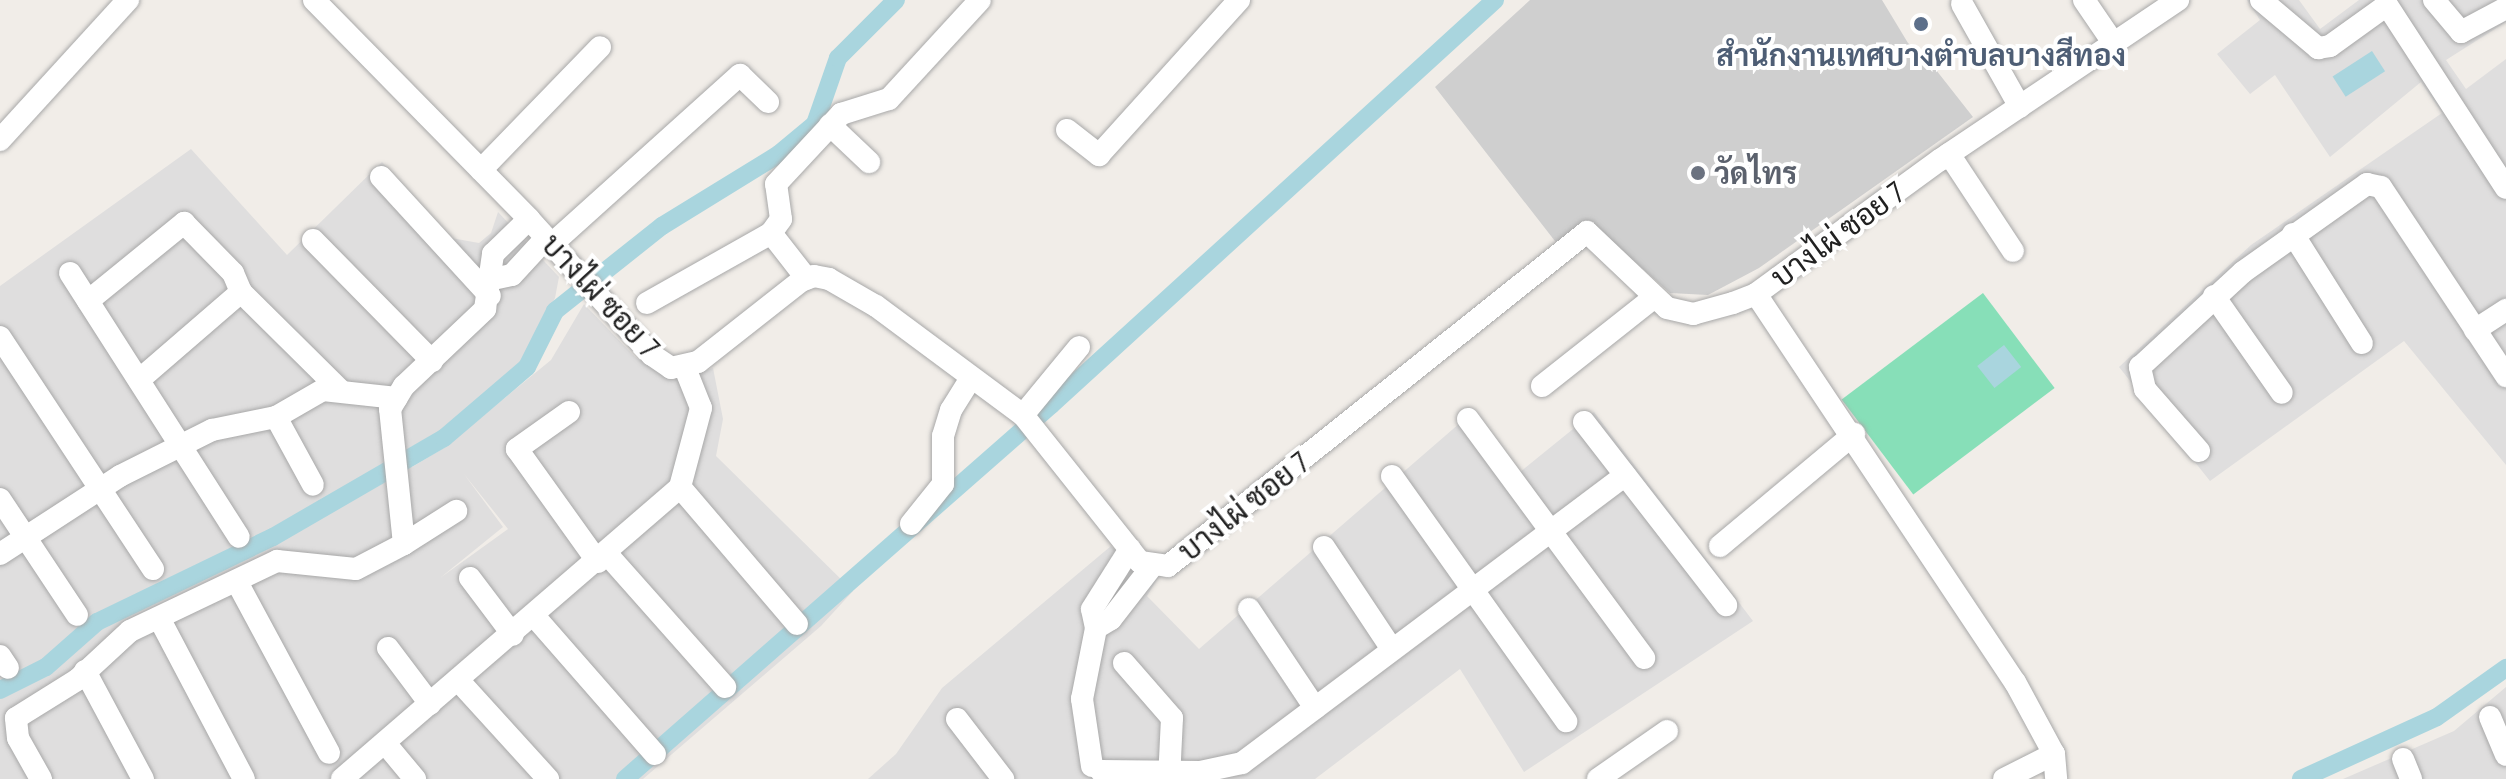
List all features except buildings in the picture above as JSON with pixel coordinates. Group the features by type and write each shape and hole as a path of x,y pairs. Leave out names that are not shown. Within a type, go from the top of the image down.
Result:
{"street":[{"path":"0,140 128,0"},
{"name":"บางไผ่ ซอย 7","path":"314,0 529,219 652,355 671,368 685,368 807,279 829,279 876,306 1030,421 1140,562 1153,565 1183,558 1587,232 1652,299 1693,314 1756,294 1949,154 2178,0"},
{"path":"647,303 771,233 781,219 776,184 841,114 889,99 980,0"},
{"path":"1067,130 1099,155 1239,0"},
{"path":"2084,0 2114,44"},
{"path":"2261,0 2306,42 2330,46 2391,3 2506,188"},
{"path":"2281,0 2288,23"},
{"path":"2434,0 2461,32 2506,8"},
{"path":"1962,4 2020,107"},
{"path":"481,170 600,47"},
{"path":"492,288 512,275 740,75 768,102"},
{"path":"830,125 869,162"},
{"path":"1949,154 2013,251"},
{"path":"381,177 492,288"},
{"path":"2199,451 2145,389 2140,367 2214,296 2293,234 2362,186 2381,187 2506,376"},
{"path":"404,544 390,409 432,361 485,309 492,288 493,254 529,219"},
{"path":"88,301 163,235 184,223 233,273 241,292 340,390"},
{"path":"771,233 807,279"},
{"path":"2293,234 2362,343"},
{"path":"313,240 432,361"},
{"path":"70,273 239,537"},
{"path":"139,380 241,292"},
{"path":"1756,294 1854,434 2015,682 2054,754 2056,779"},
{"path":"2214,296 2282,393"},
{"path":"1542,386 1652,299"},
{"path":"2475,330 2506,310"},
{"path":"0,337 153,569"},
{"path":"1030,421 1079,347"},
{"path":"342,779 535,617 680,487 701,408 685,368"},
{"path":"911,524 943,484 943,436 951,410 971,378"},
{"path":"0,554 101,488 181,446 238,422 276,417 313,394 340,390 397,398"},
{"path":"569,412 517,449 603,558 725,687"},
{"path":"276,417 313,485"},
{"path":"1468,419 1644,658"},
{"path":"1584,422 1726,605"},
{"path":"1720,546 1854,434"},
{"path":"1130,549 1092,609 1096,628 1082,699 1093,774 1200,772 1242,763 1625,475"},
{"path":"1392,476 1566,721"},
{"path":"680,487 797,624"},
{"path":"0,499 77,615"},
{"path":"41,779 18,738 16,718 85,671 109,645 277,561 356,569 404,544 456,511"},
{"path":"1324,547 1391,648"},
{"path":"1096,628 1111,619 1153,565"},
{"path":"470,578 513,635"},
{"path":"237,582 329,753"},
{"path":"1249,609 1315,708"},
{"path":"535,617 655,754"},
{"path":"159,618 244,779"},
{"path":"388,648 430,704"},
{"path":"1124,663 1172,718 1170,774"},
{"path":"85,671 143,779"},
{"path":"458,680 548,779"},
{"path":"2490,717 2506,755"},
{"path":"957,719 1003,779"},
{"path":"1598,779 1667,731"},
{"path":"385,743 415,779"},
{"path":"2004,779 2054,754"}],"shaded area":[{"name":"วัดไทร","path":"1530,0 1882,0 1908,43 1929,61 1973,117 1759,268 1708,295 1670,293 1599,230 1558,245 1435,87"},
{"path":"2247,0 2299,0 2320,29 2359,0 2506,0 2506,22 2446,60 2466,89 2506,59 2506,465 2404,341 2210,481 2119,367 2251,245 2442,113 2421,82 2330,157 2275,75 2250,94 2217,54 2260,20"},
{"path":"191,149 287,255 382,162 451,238 479,243 491,233 498,212 559,277 555,298 524,359 439,432 411,447 412,467 444,448 551,360 584,304 635,357 664,374 680,379 713,368 723,419 716,456 853,591 821,626 643,779 0,779 0,286","holes":["464,474 508,529 440,578 503,527"]},
{"path":"1475,410 1520,472 1594,412 1753,621 1524,772 1460,669 1315,779 868,779 896,754 942,688 1111,546 1135,569 1161,573 1147,596 1199,649"},
{"path":"2506,687 2506,779 2343,779 2454,731"}],"green space":[{"path":"1983,293 2055,388 1913,495 1842,400"}],"water":[{"path":"2372,51 2385,71 2346,97 2333,77"},
{"path":"2004,345 2021,367 1994,388 1977,366"}],"waterway":[{"path":"0,690 46,667 97,622 273,537 444,438 527,367 555,311 662,226 779,154 815,124 838,58 896,0"},
{"path":"625,779 1051,405 1495,0"},
{"path":"2301,779 2437,717 2506,668"}],"place":[{"name":"สำนักงานเทศบางตำบลบางสีทอง","path":"1921,24"},
{"name":"วัดไทร","path":"1698,173"}]}
